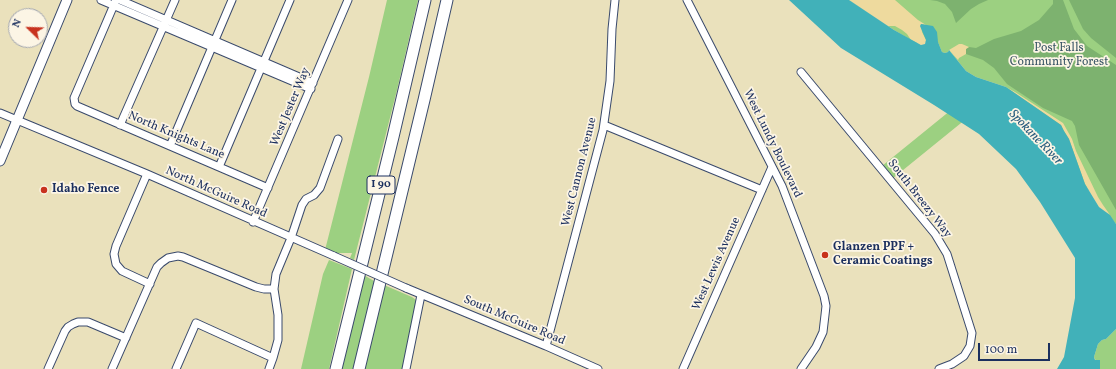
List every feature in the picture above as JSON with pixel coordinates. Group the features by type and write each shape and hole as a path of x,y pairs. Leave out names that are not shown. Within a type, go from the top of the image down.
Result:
{"highway":[{"name":"I 90","path":"336,369 391,145 424,0"},
{"name":"I 90","path":"359,369 447,0"}],"main road":[{"path":"0,161 67,0"}],"street":[{"path":"101,0 115,3 165,23 312,86"},
{"path":"120,0 165,23"},
{"path":"120,125 175,0"},
{"path":"170,146 232,0"},
{"path":"219,167 290,0"},
{"name":"West Jester Way","path":"253,222 348,0"},
{"name":"West Cannon Avenue","path":"546,346 604,125 610,81 612,29 615,0"},
{"name":"West Lundy Boulevard","path":"687,0 782,186 822,290 825,301 825,320 821,337 801,369"},
{"name":"North Knights Lane","path":"115,3 74,98 75,104 120,125 268,188"},
{"name":"South Breezy Way","path":"801,72 935,234 947,254 972,333 970,346 964,356 952,364 939,369"},
{"name":"North McGuire Road","path":"0,113 147,174 421,295"},
{"path":"604,125 762,190"},
{"path":"269,369 274,358 278,340 279,326 274,288 276,274 304,201 314,195 323,183 338,139"},
{"name":"West Lewis Avenue","path":"683,369 772,168"},
{"path":"147,174 116,246 114,254 116,264 122,272 150,284"},
{"path":"112,369 157,267 168,258 178,256 187,259 256,288 274,288"},
{"path":"406,369 421,295"},
{"name":"South McGuire Road","path":"421,295 598,369"},
{"path":"48,369 65,331 72,324 78,322 88,322 126,338"},
{"path":"176,369 196,323 274,358"}],"green space":[{"path":"387,0 418,0 354,260 350,258 352,253 334,253 325,250"},
{"name":"Post Falls Community Forest","path":"849,0 1116,0 1116,224 1006,87 976,77 966,71 949,50 945,53 942,52 937,40 916,43"},
{"path":"930,0 988,0 971,9 956,23 952,12 945,4"},
{"path":"1053,0 1063,0 1074,29 1087,46 1116,65 1116,210 1079,145 1075,126 1072,121 1043,108 1007,84 994,68 983,60 966,54 966,49 969,47 976,48 994,39 1021,31 1039,20 1053,4"},
{"path":"1069,0 1116,0 1116,58 1091,38 1083,29"},
{"path":"951,110 966,119 892,179 882,166"},
{"path":"329,260 352,269 329,369 301,369 323,274"},
{"path":"362,274 374,281 354,369 338,369"},
{"path":"384,285 412,297 417,303 403,369 363,369"},
{"path":"1116,329 1116,369 1100,369 1094,357 1098,344 1102,340 1106,339"}],"sand":[{"path":"849,0 895,0 926,25 921,24 922,32 926,40 925,44 921,45 911,40 902,30 895,26 887,26"},
{"path":"959,44 969,47 966,49 966,54 958,60 949,50"},
{"path":"1006,87 1063,123 1072,139 1076,151 1098,197 1115,222 1110,215 1099,207 1085,184 1069,139 1061,125"}],"water":[{"name":"Spokane River","path":"789,0 849,0 894,30 921,45 925,44 926,40 920,26 921,24 933,26 937,32 938,42 942,52 945,53 949,50 966,71 976,77 1006,87 1061,125 1069,139 1085,184 1099,207 1110,215 1116,224 1116,329 1106,339 1102,340 1098,344 1094,357 1095,360 1100,360 1100,369 1057,369 1064,357 1075,298 1075,258 1040,202 1016,169 979,134 841,48"}],"place":[{"name":"Idaho Fence","path":"44,190"},
{"name":"Glanzen PPF + Ceramic Coatings","path":"825,255"}]}
